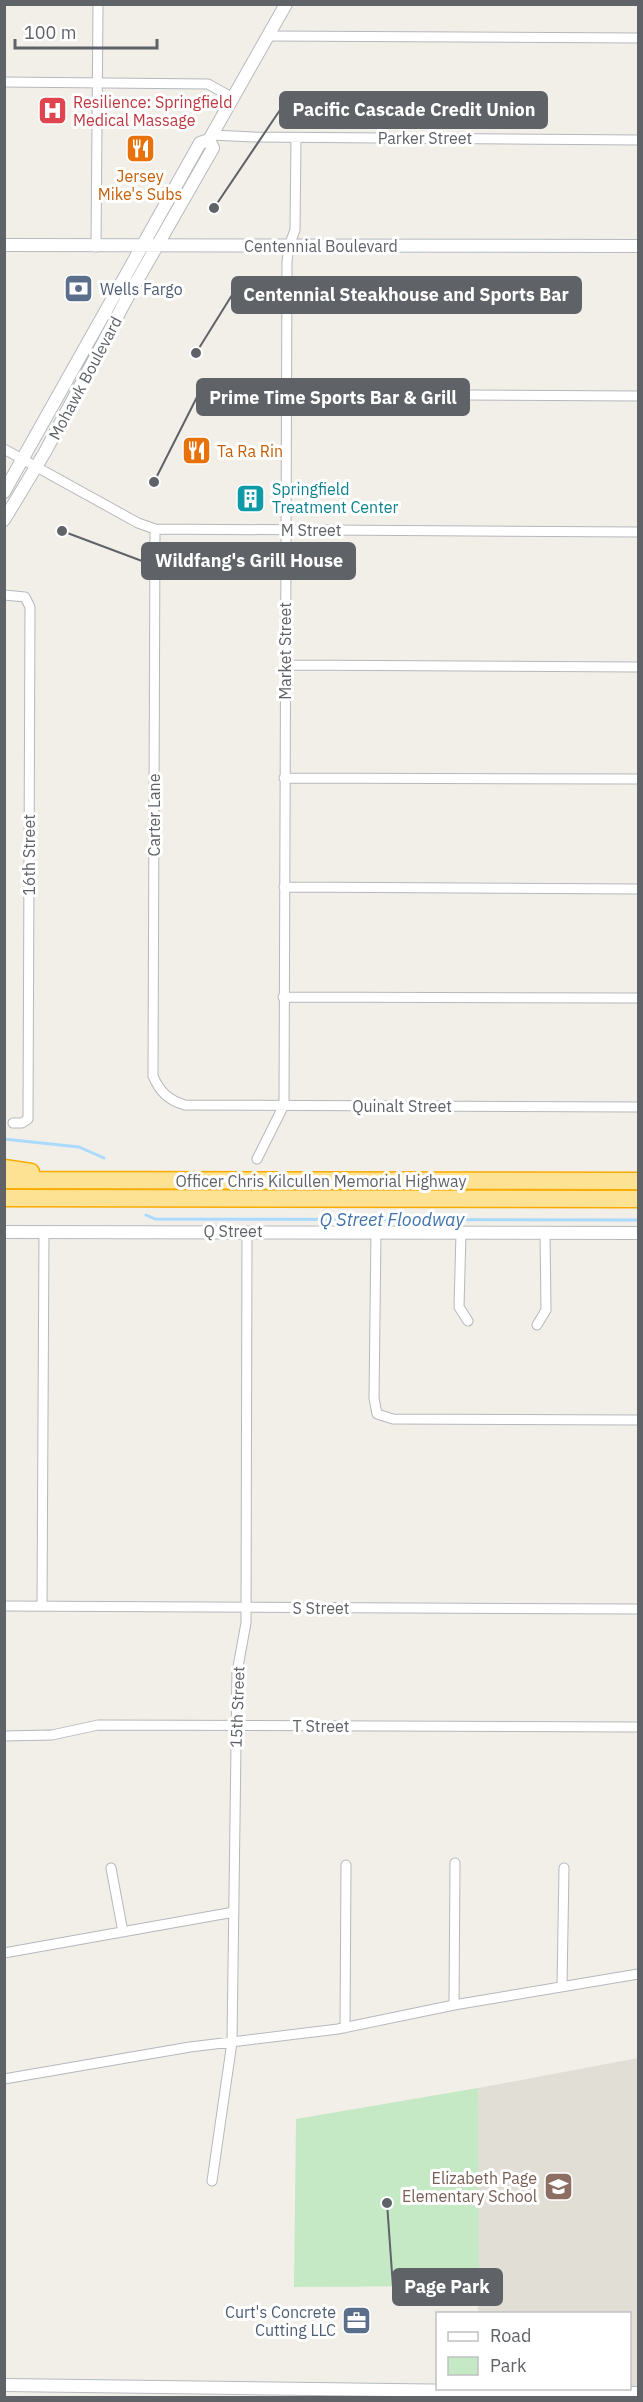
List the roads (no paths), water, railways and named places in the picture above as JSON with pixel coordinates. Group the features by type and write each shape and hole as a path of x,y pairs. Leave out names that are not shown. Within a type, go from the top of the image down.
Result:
{"highway":[{"path":"4,1168 21,1169 54,1180"},
{"name":"Officer Chris Kilcullen Memorial Highway","path":"4,1180 639,1181"},
{"name":"Officer Chris Kilcullen Memorial Highway","path":"4,1198 639,1199"},
{"path":"4,1207 14,1207 39,1198"}],"main road":[{"name":"Mohawk Boulevard","path":"4,492 200,143 211,137 286,4"},
{"name":"Mohawk Boulevard","path":"4,520 213,148 211,137"},
{"name":"Centennial Boulevard","path":"4,245 96,247 639,246"},
{"name":"Q Street","path":"4,1232 639,1233"},
{"path":"4,2385 194,2392 566,2395 639,2393"}],"street":[{"path":"96,247 98,4"},
{"path":"268,36 639,38"},
{"path":"4,82 208,84 233,98"},
{"name":"Parker Street","path":"211,137 639,140"},
{"name":"Market Street","path":"257,1159 284,1105 287,262 289,246 295,230 296,138"},
{"path":"286,394 639,396"},
{"name":"M Street","path":"4,449 138,524 155,529 639,532"},
{"name":"Carter Lane","path":"155,529 153,1076 158,1089 166,1097"},
{"name":"16th Street","path":"4,595 25,597 30,607 28,1119 22,1123 13,1123"},
{"path":"285,665 639,667"},
{"path":"284,778 639,779"},
{"path":"284,887 639,889"},
{"path":"284,997 639,998"},
{"name":"Quinalt Street","path":"166,1097 185,1105 639,1107"},
{"path":"42,1606 44,1231"},
{"name":"15th Street","path":"212,2181 232,2042 237,1672 246,1623 247,1232"},
{"path":"376,1232 374,1398 377,1414 393,1419 639,1420"},
{"path":"537,1324 546,1310 545,1232"},
{"path":"461,1233 459,1308 468,1321"},
{"name":"S Street","path":"4,1606 639,1609"},
{"name":"T Street","path":"4,1736 52,1735 98,1725 639,1727"},
{"path":"454,2006 455,1863"},
{"path":"345,2028 346,1866"},
{"path":"111,1868 123,1932"},
{"path":"562,1987 564,1868"},
{"path":"4,1953 234,1912"},
{"path":"4,2079 190,2047 345,2028 454,2006 639,1974"}],"waterway":[{"name":"Q Street Floodway","path":"4,1139 79,1147 104,1158"},
{"name":"Q Street Floodway","path":"146,1215 155,1219 638,1220"}],"place":[{"name":"Resilience: Springfield Medical Massage","path":"52,111"},
{"name":"Jersey Mike's Subs","path":"140,148"},
{"name":"Pacific Cascade Credit Union","path":"214,208"},
{"name":"Wells Fargo","path":"79,289"},
{"name":"Centennial Steakhouse and Sports Bar","path":"196,353"},
{"name":"Ta Ra Rin","path":"196,451"},
{"name":"Prime Time Sports Bar & Grill","path":"154,482"},
{"name":"Springfield Treatment Center","path":"251,498"},
{"name":"Wildfang's Grill House","path":"62,531"},
{"name":"Elizabeth Page Elementary School","path":"558,2187"},
{"name":"Page Park","path":"387,2203"},
{"name":"Curt's Concrete Cutting LLC","path":"357,2321"}]}
